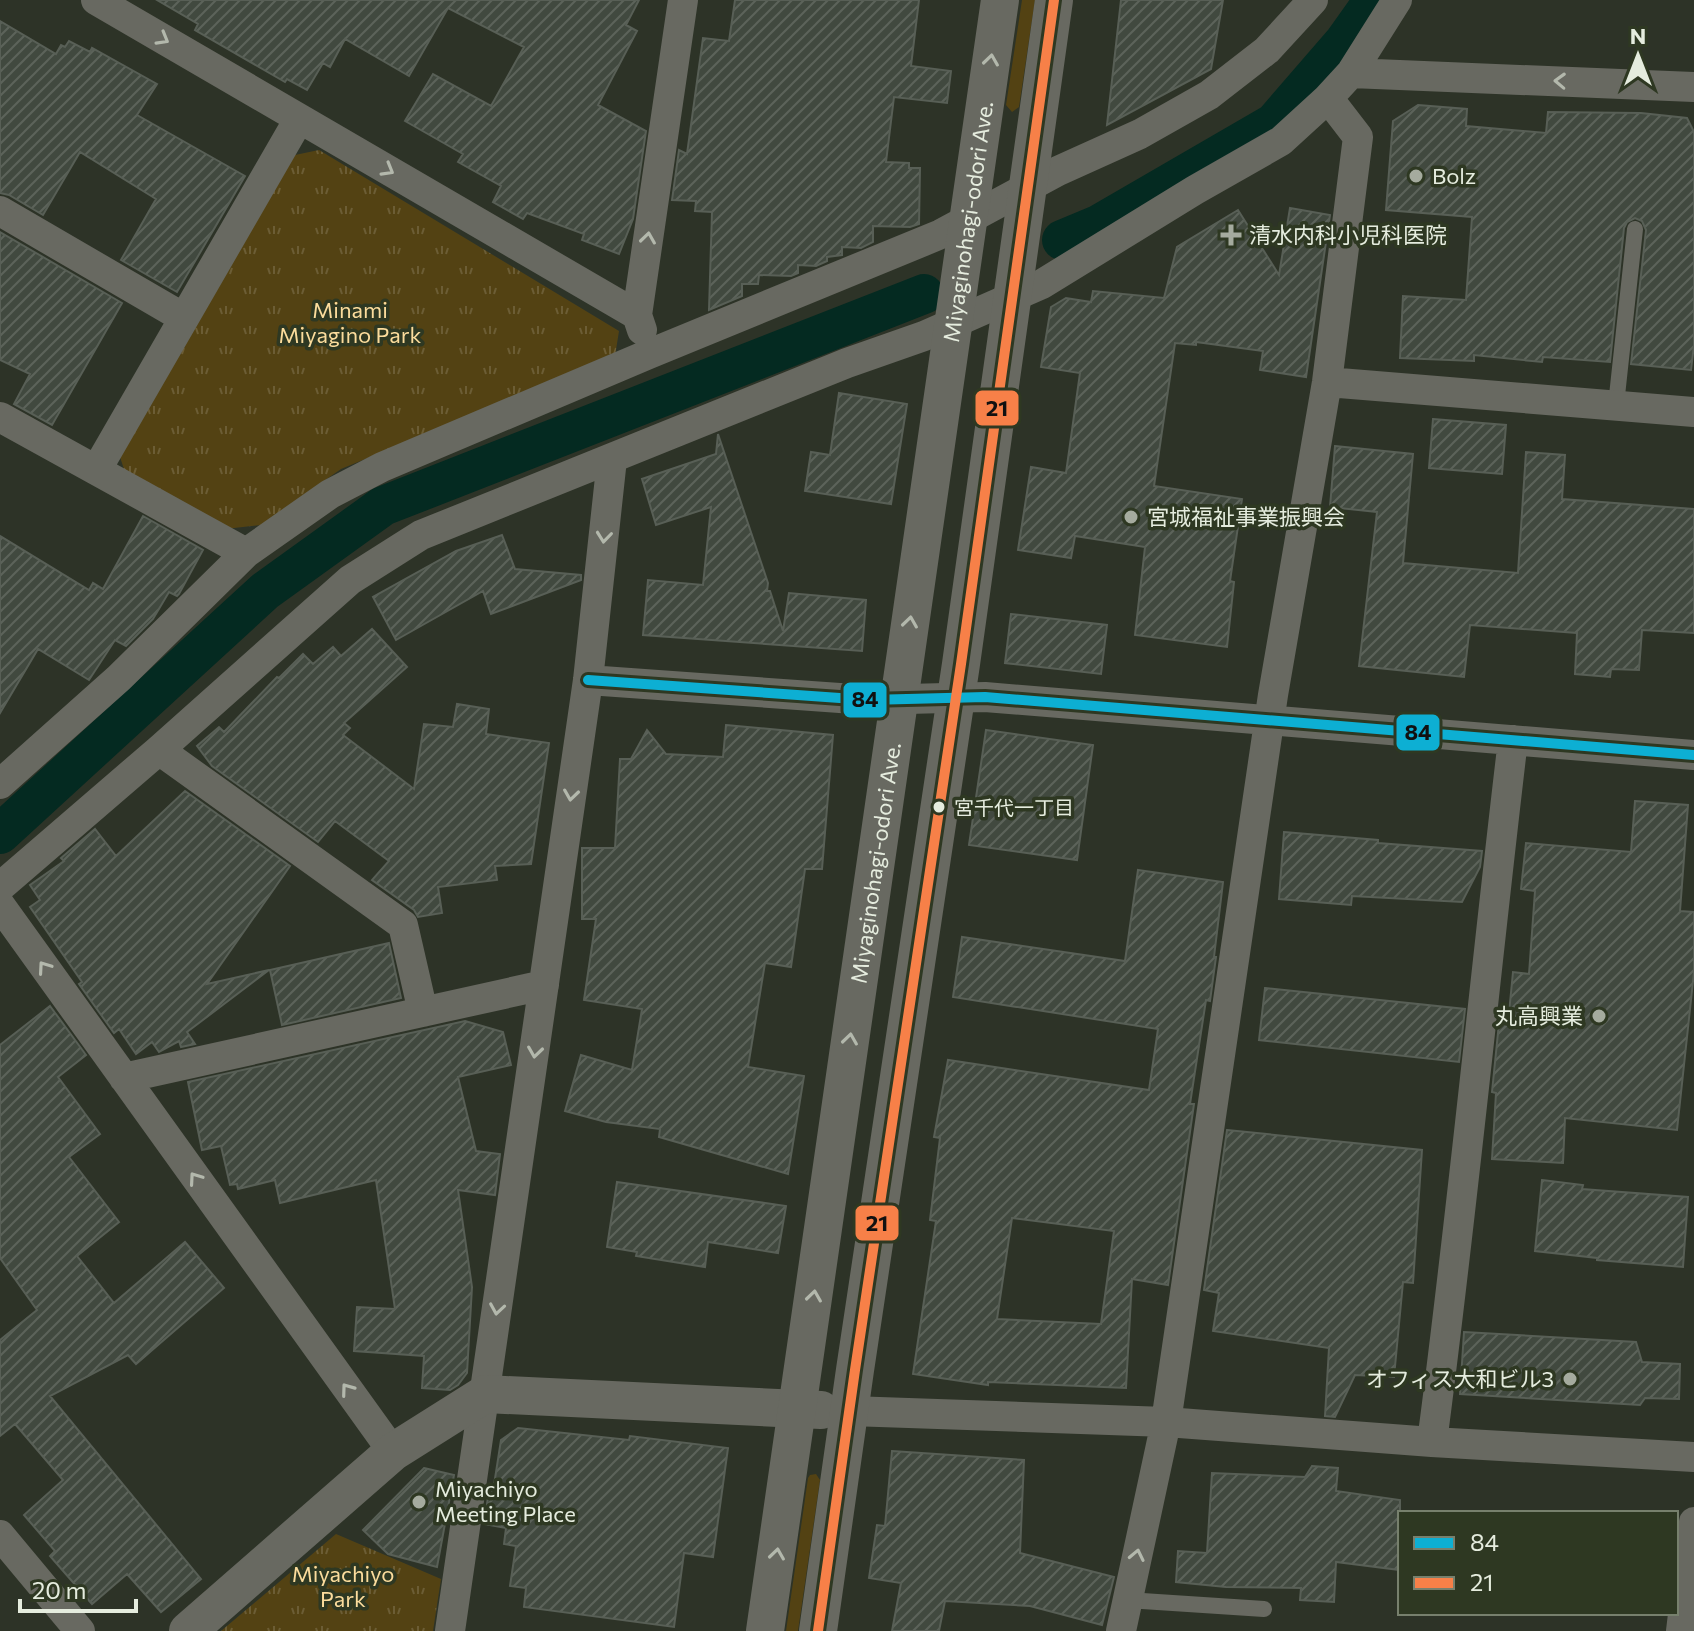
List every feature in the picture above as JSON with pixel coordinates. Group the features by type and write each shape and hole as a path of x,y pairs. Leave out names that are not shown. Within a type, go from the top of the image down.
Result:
{"street":[{"path":"96,0 637,315"},
{"path":"649,354 637,315 683,0"},
{"name":"Miyaginohagi-odori Ave.","path":"765,1631 1000,0"},
{"path":"818,1631 1054,0"},
{"path":"0,784 119,678 246,553 330,494 382,467 941,234 1058,171 1140,134 1209,95 1267,50 1313,0"},
{"path":"0,887 350,580 421,535 953,323 1042,284 1281,141 1351,73 1397,0"},
{"path":"1351,73 1694,87"},
{"path":"1121,1631 1166,1422 1270,722 1327,382 1358,137 1328,98"},
{"path":"97,469 299,119"},
{"path":"0,211 184,318"},
{"path":"1327,382 1694,412"},
{"path":"0,417 246,553"},
{"path":"450,1631 588,680 612,459"},
{"path":"588,680 868,700 985,697 1694,755"},
{"path":"1432,1442 1455,1268 1513,740"},
{"path":"159,750 403,925 423,1012"},
{"path":"0,905 393,1452"},
{"path":"124,1078 544,985"},
{"path":"188,1631 393,1452 485,1394 1166,1422 1694,1457"},
{"path":"1681,1631 1694,1522"},
{"path":"0,1535 80,1631"}],"lane":[{"path":"1616,405 1635,229"},
{"path":"1127,1600 1264,1609"}],"green space":[{"path":"1022,0 1035,0 1019,107 1012,112 1006,105"},
{"name":"Minami Miyagino Park","path":"319,150 619,331 615,356 341,469 261,525 225,529 126,475 118,451 295,155"},
{"path":"816,1474 820,1480 798,1631 786,1631 808,1478"},
{"name":"Miyachiyo Park","path":"336,1534 441,1579 433,1631 221,1631"}],"building":[{"path":"157,0 639,0 626,25 637,31 598,105 646,131 633,219 619,254 582,240 584,234 527,213 523,219 493,202 501,186 458,162 463,154 405,121 433,74 491,106 524,47 448,8 409,76 345,39 330,67 323,63 307,90 287,79 285,82 195,30 198,24"},
{"path":"735,0 919,0 911,66 951,71 947,103 894,97 886,162 909,163 909,168 920,168 919,224 910,227 873,226 873,242 861,248 842,247 842,255 827,257 827,261 816,266 798,265 798,273 791,276 759,275 758,284 742,284 742,296 709,310 712,212 695,211 696,201 672,200 679,150 687,154 703,38 729,41"},
{"path":"1121,0 1223,0 1211,69 1107,125"},
{"path":"0,21 56,54 61,45 65,47 69,41 90,52 92,48 157,84 137,115 245,176 177,292 121,260 156,199 80,152 43,215 0,193"},
{"path":"1418,105 1467,109 1466,126 1546,133 1548,112 1641,113 1687,118 1694,132 1694,345 1691,370 1631,364 1646,230 1642,221 1635,218 1627,222 1624,228 1610,362 1543,357 1542,362 1474,355 1474,361 1400,358 1403,296 1466,300 1472,217 1386,210 1393,121"},
{"path":"1290,208 1330,215 1306,377 1260,370 1263,351 1196,342 1196,345 1175,343 1154,486 1242,499 1230,581 1234,582 1227,647 1135,635 1145,547 1075,536 1071,558 1018,550 1031,467 1066,473 1080,373 1041,367 1051,307 1066,298 1091,302 1093,291 1164,298 1177,247 1238,210 1279,275"},
{"path":"0,232 122,303 52,425 14,404 30,374 0,360"},
{"path":"839,393 907,404 891,504 805,491 811,452 830,455"},
{"path":"1433,419 1506,425 1502,474 1429,468"},
{"path":"718,434 768,583 767,591 770,591 783,631 789,593 866,600 862,651 643,635 648,580 703,585 711,507 656,525 642,479 716,454"},
{"path":"1335,446 1413,454 1403,563 1518,573 1526,452 1565,455 1562,499 1694,509 1694,633 1642,630 1639,670 1611,669 1610,677 1575,674 1577,633 1470,625 1464,677 1359,666 1377,512 1330,507"},
{"path":"143,516 203,550 179,594 169,592 153,619 126,646 115,640 89,680 38,649 0,713 0,536 89,590 93,583 103,589"},
{"path":"502,535 515,569 581,575 581,580 491,614 483,591 396,640 373,597 456,551"},
{"path":"1011,614 1107,625 1101,674 1005,663"},
{"path":"372,629 407,667 344,723 350,728 343,735 414,789 424,724 453,727 457,704 489,709 486,734 549,743 531,864 495,866 497,880 438,887 442,913 418,917 414,910 372,880 389,861 335,821 318,842 212,766 197,746 219,727 224,732 303,654 313,664 333,647 341,656"},
{"path":"726,725 833,735 822,869 805,869 791,967 765,963 748,1067 804,1076 788,1174 659,1137 660,1129 606,1122 565,1111 581,1055 632,1070 642,1009 584,1000 596,919 582,919 582,848 615,848 620,759 631,759 647,730 666,754 723,757"},
{"path":"986,730 1093,745 1077,860 969,845"},
{"path":"185,791 290,866 207,984 269,970 187,1032 195,1044 181,1047 179,1041 159,1052 152,1042 136,1054 119,1029 114,1033 30,907 40,900 30,885 64,861 61,858 95,829 116,856"},
{"path":"1635,801 1688,805 1680,911 1694,912 1694,972 1677,1130 1565,1118 1563,1163 1492,1159 1496,1093 1492,1092 1500,1013 1509,1013 1513,972 1529,974 1535,891 1521,889 1526,843 1631,852"},
{"path":"1284,832 1482,851 1480,867 1462,902 1352,896 1351,905 1279,899"},
{"path":"1138,870 1223,882 1210,1001 1206,1000 1190,1104 1194,1104 1168,1285 1132,1279 1126,1388 988,1382 988,1385 913,1374 936,1221 930,1220 940,1138 934,1137 948,1060 1149,1090 1158,1029 953,997 962,937 1125,961","holes":["1012,1218 1114,1231 1101,1324 997,1319"]},
{"path":"389,943 401,998 282,1025 270,970"},
{"path":"1265,988 1465,1009 1459,1062 1259,1040"},
{"path":"50,1006 86,1055 58,1077 100,1134 69,1157 119,1222 77,1256 114,1303 185,1242 224,1288 136,1364 128,1355 50,1396 201,1579 161,1612 127,1574 92,1604 50,1556 55,1551 24,1515 63,1480 15,1424 0,1436 0,1340 37,1310 0,1258 0,1045"},
{"path":"465,1021 503,1032 511,1065 458,1077 476,1151 500,1154 495,1195 458,1190 472,1287 467,1373 450,1390 422,1388 424,1356 354,1351 357,1307 395,1309 376,1180 280,1203 275,1180 238,1189 237,1184 230,1185 221,1146 202,1150 188,1082"},
{"path":"1227,1130 1422,1150 1413,1283 1403,1282 1394,1377 1355,1375 1335,1417 1325,1416 1329,1348 1213,1331 1219,1293 1204,1290"},
{"path":"1542,1180 1583,1185 1582,1189 1688,1197 1683,1267 1535,1251"},
{"path":"617,1182 786,1206 778,1253 708,1242 705,1267 636,1256 637,1252 607,1247"},
{"name":"オフィス大和ビル3","path":"1464,1332 1636,1342 1642,1362 1680,1364 1679,1399 1645,1398 1640,1405 1460,1394"},
{"path":"518,1428 629,1440 630,1436 728,1448 713,1557 684,1553 674,1627 524,1607 526,1588 510,1586 516,1546 504,1544 506,1528 484,1524 501,1440"},
{"path":"892,1451 1024,1460 1020,1553 1114,1577 1102,1625 1030,1606 945,1601 939,1631 892,1631 901,1583 869,1578 877,1525 885,1526"},
{"path":"1312,1466 1338,1468 1336,1491 1400,1500 1398,1570 1336,1562 1334,1602 1300,1600 1301,1588 1226,1587 1176,1582 1178,1551 1207,1553 1212,1473 1305,1477"},
{"name":"Miyachiyo Meeting Place","path":"424,1468 454,1475 437,1567 388,1554 363,1530"}],"waterway":[{"path":"1062,240 1098,225 1274,123 1344,42 1374,0"},
{"path":"0,834 265,591 383,506 924,294"}],"transit line":[{"name":"21","path":"818,1631 961,664 1054,0"},
{"name":"84","path":"588,680 868,700 985,697 1694,755"}],"place":[{"name":"Bolz","path":"1416,176"},
{"name":"清水内科小児科医院","path":"1231,235"},
{"name":"宮城福祉事業振興会","path":"1131,517"},
{"name":"宮千代一丁目","path":"939,807"},
{"name":"丸高興業","path":"1599,1016"},
{"name":"オフィス大和ビル3","path":"1570,1379"},
{"name":"Miyachiyo Meeting Place","path":"419,1502"}]}
